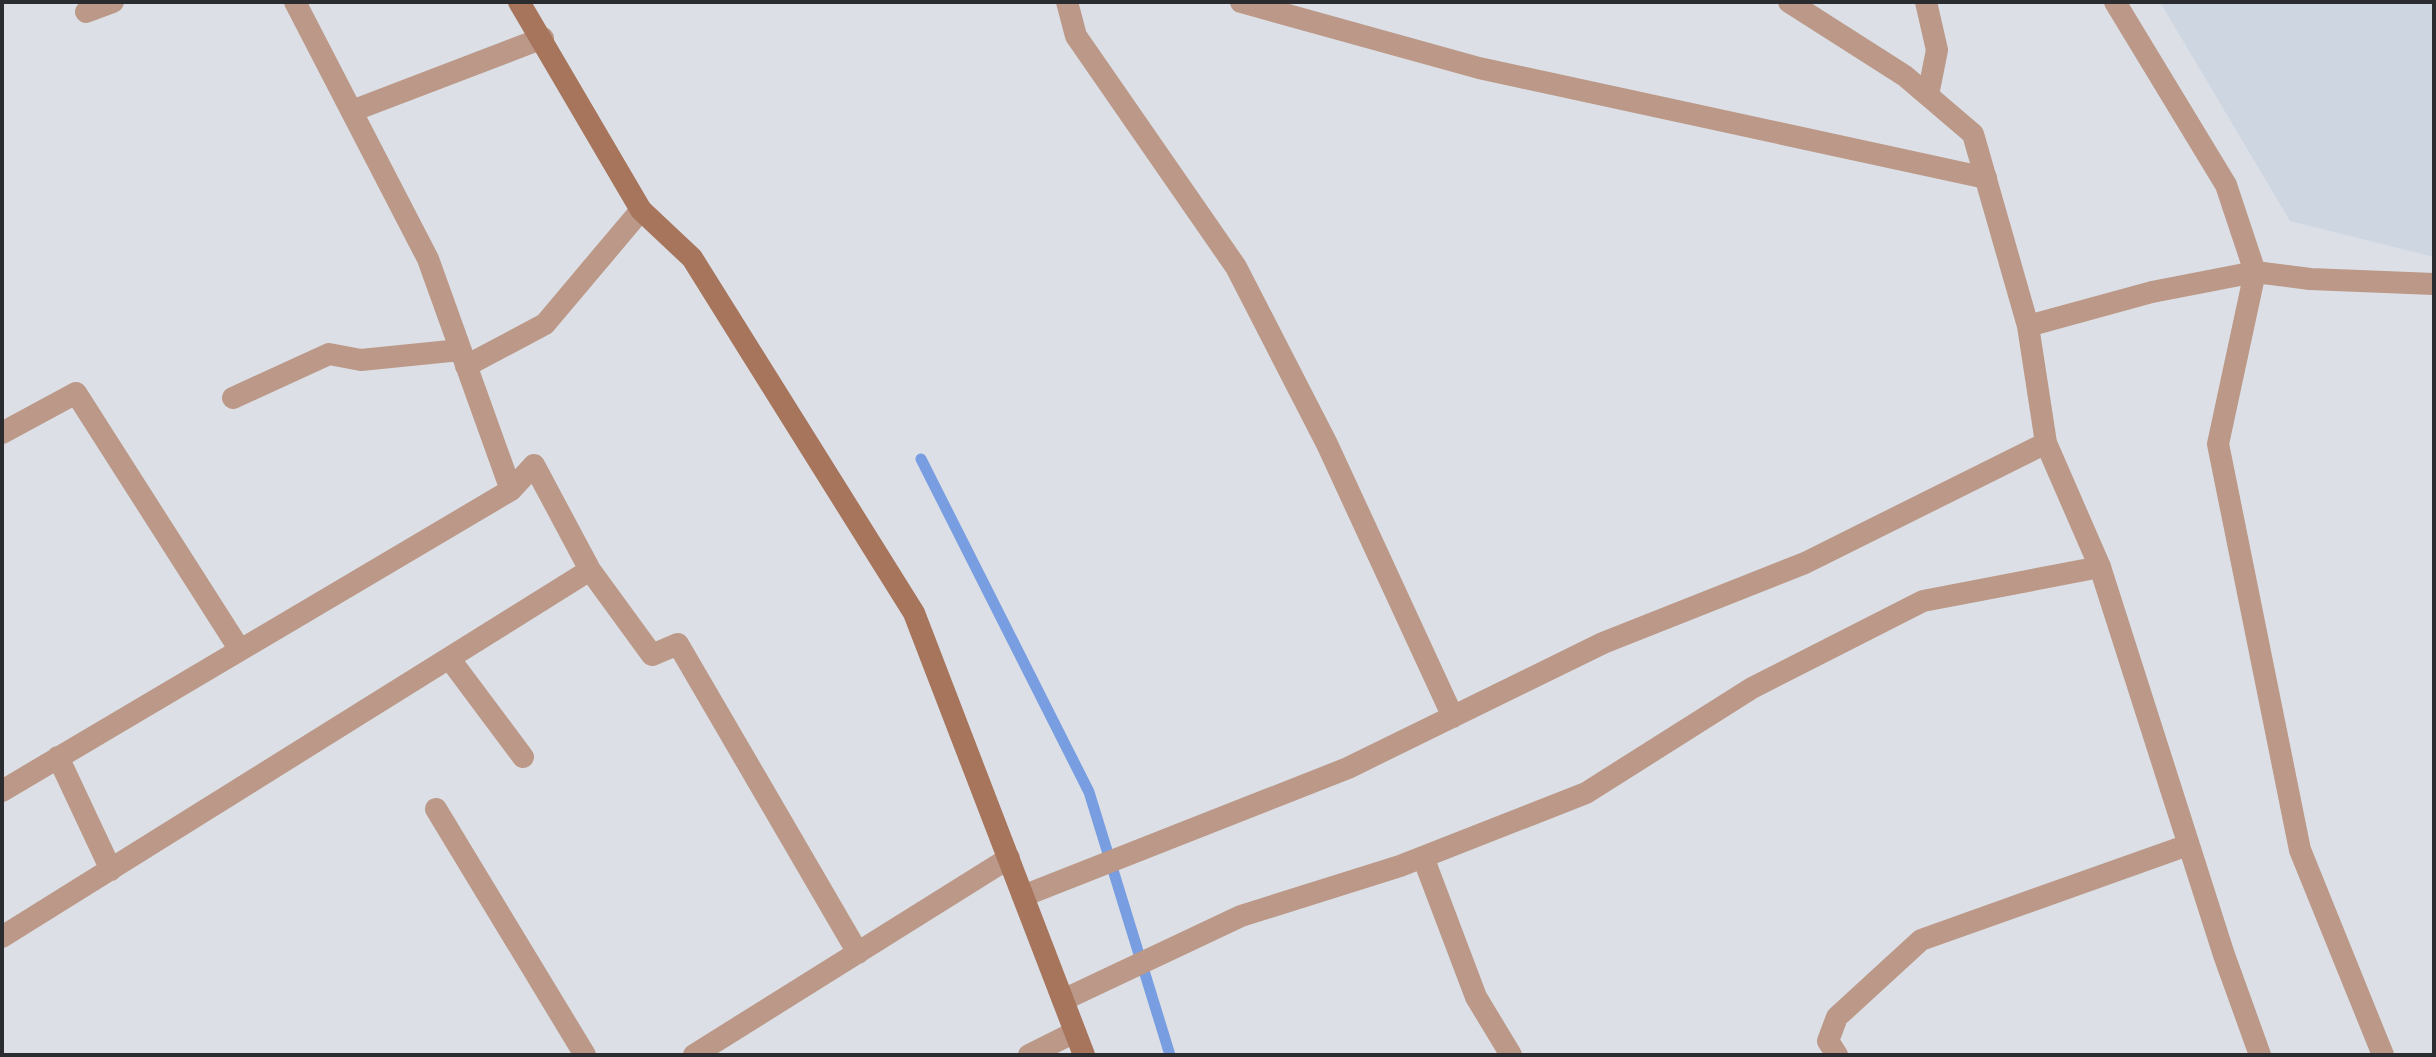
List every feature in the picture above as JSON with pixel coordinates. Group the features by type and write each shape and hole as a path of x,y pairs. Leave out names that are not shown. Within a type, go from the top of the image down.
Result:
{"main road":[{"path":"523,3 641,210 692,258 914,613 1084,1055"}],"street":[{"path":"86,12 113,2"},
{"path":"295,2 428,259 511,490"},
{"path":"1067,2 1076,36 1236,267 1327,444 1453,717"},
{"path":"1241,2 1479,68 1986,178"},
{"path":"1789,2 1905,76 1973,134 2028,326 2046,443 2100,567 2188,845 2260,1055"},
{"path":"1926,2 1937,50 1928,95"},
{"path":"2115,2 2226,185 2255,272 2218,444 2300,850 2383,1055"},
{"path":"352,111 543,38"},
{"path":"233,398 329,354 361,360 463,358 545,324 641,210"},
{"path":"2028,326 2152,292 2255,272 2310,279 2434,284"},
{"path":"2,433 76,393 240,650"},
{"path":"1023,896 1348,768 1603,643 1805,563 2046,443"},
{"path":"2,791 511,490 534,465 590,570 652,655 678,644 858,953"},
{"path":"1063,1000 1241,916 1423,857 1586,793 1752,688 1923,601 2100,567"},
{"path":"2,937 590,570"},
{"path":"449,658 523,757"},
{"path":"58,757 111,870"},
{"path":"436,809 585,1055"},
{"path":"1837,1055 1828,1041 1837,1017 1921,940 2188,845"},
{"path":"1423,857 1476,997 1511,1055"},
{"path":"694,1055 1009,858"},
{"path":"1029,1055 1075,1032"}],"shaded area":[{"path":"2160,2 2434,2 2434,257 2290,221"}],"waterway":[{"path":"921,459 1089,792 1170,1055"}]}
